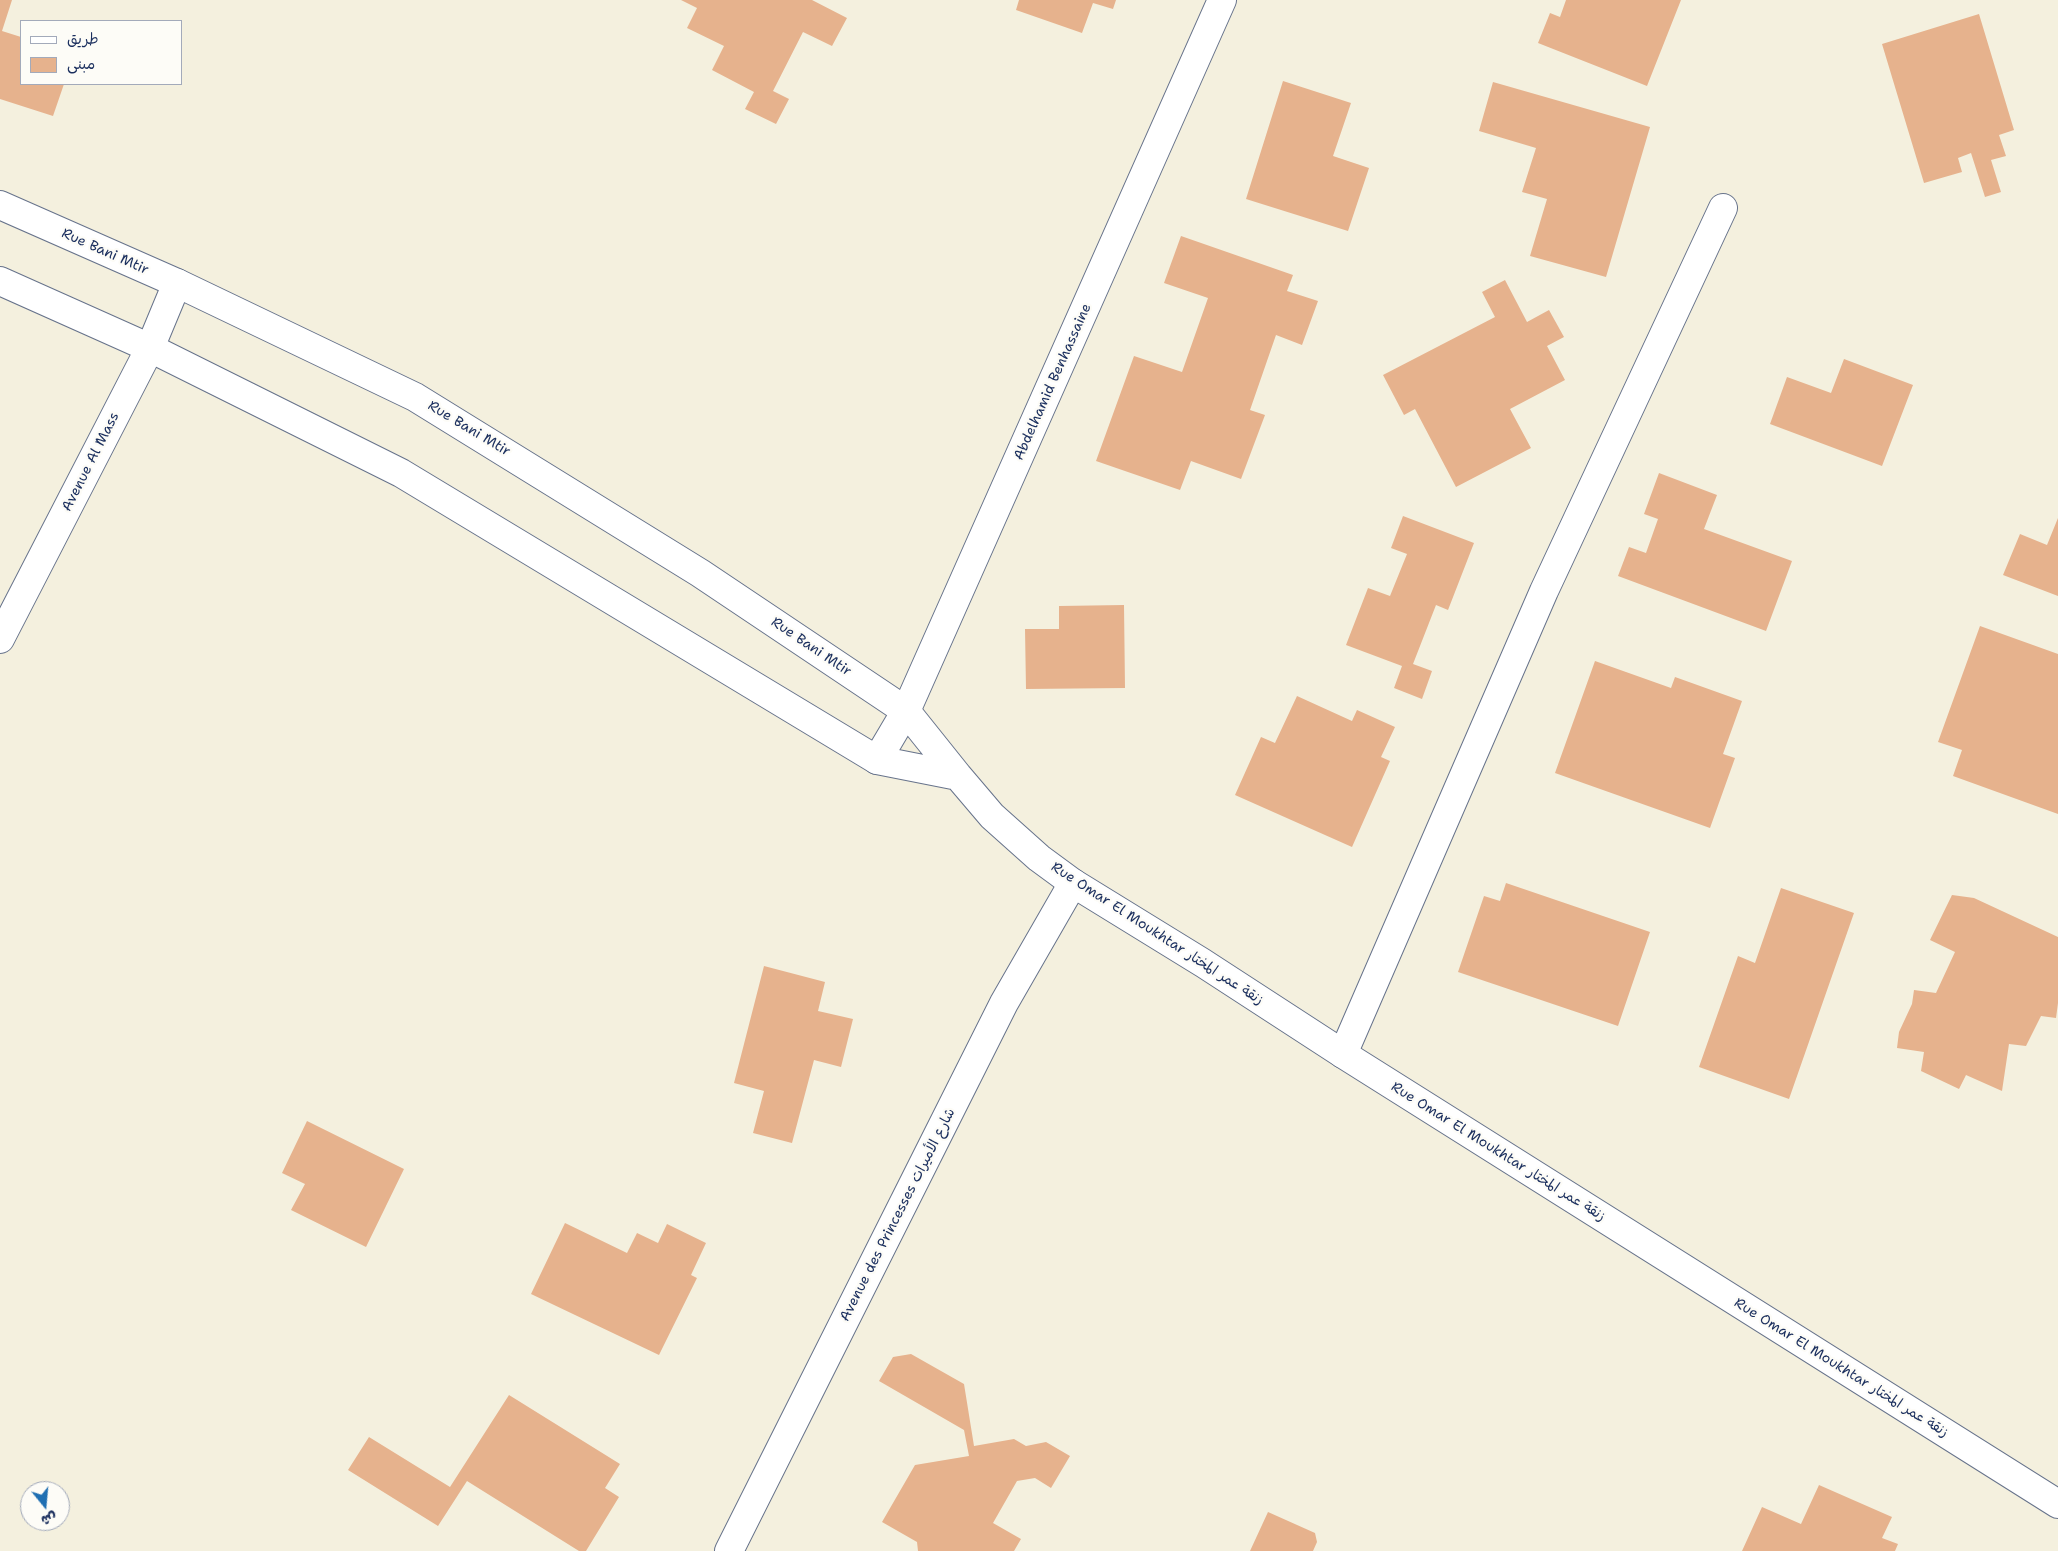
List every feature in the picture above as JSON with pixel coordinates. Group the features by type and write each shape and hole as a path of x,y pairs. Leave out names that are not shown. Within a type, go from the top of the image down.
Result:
{"street":[{"name":"Abdelhamid Benhassaine","path":"877,760 906,710 1222,0"},
{"name":"Rue Bani Mtir","path":"0,206 177,283 415,396 700,573 906,710"},
{"path":"1343,1054 1544,591 1723,208"},
{"path":"0,281 150,348 401,473 877,760 958,776"},
{"name":"Avenue Al Mass","path":"0,639 150,348 177,283"},
{"name":"Rue Omar El Moukhtar زنقة عمر المختار","path":"906,710 992,816 1040,858 1073,883 1203,963 1343,1054 2058,1504"},
{"name":"Avenue des Princesses شارع الأميرات","path":"729,1551 1004,1004 1073,883"}],"building":[{"path":"0,0 12,0 2,31 20,37 20,85 64,85 53,116 0,99"},
{"path":"681,0 812,0 847,18 832,46 803,32 773,91 789,99 776,124 745,109 754,92 712,70 724,46 687,28 697,8"},
{"path":"1019,0 1116,0 1113,9 1093,3 1082,33 1016,10"},
{"path":"1566,0 1681,0 1647,86 1538,43 1550,13 1560,17"},
{"path":"1979,14 2014,130 1999,135 2006,156 1991,160 2001,192 1985,197 1971,153 1958,158 1962,172 1924,183 1882,44"},
{"path":"1283,81 1351,103 1333,156 1369,168 1348,231 1246,199"},
{"path":"1493,82 1650,127 1606,277 1530,256 1547,199 1522,192 1536,148 1479,131"},
{"path":"1181,236 1293,275 1287,291 1318,301 1302,345 1276,335 1250,410 1265,415 1241,479 1191,461 1180,490 1096,461 1134,356 1182,372 1208,298 1164,283"},
{"path":"1505,280 1527,322 1549,310 1564,337 1547,346 1565,380 1510,409 1531,448 1456,487 1415,409 1404,415 1383,375 1495,317 1482,292"},
{"path":"1844,359 1913,385 1882,466 1770,424 1787,377 1831,393"},
{"path":"1659,473 1717,495 1704,529 1792,561 1766,631 1618,576 1629,547 1646,553 1658,519 1644,514"},
{"path":"1403,516 1474,543 1448,610 1436,605 1413,664 1432,671 1422,699 1394,688 1402,666 1346,645 1368,588 1390,596 1407,554 1391,548"},
{"path":"2058,518 2058,596 2003,575 2020,534 2047,545"},
{"path":"1124,605 1125,688 1026,689 1025,629 1059,629 1059,606"},
{"path":"1980,626 2058,654 2058,814 1953,776 1962,750 1938,742"},
{"path":"1595,661 1671,688 1675,677 1742,701 1723,754 1735,758 1710,828 1555,773"},
{"path":"1297,696 1352,721 1357,710 1395,727 1381,757 1390,761 1352,847 1235,795 1261,737 1275,743"},
{"path":"1506,883 1650,932 1618,1026 1458,972 1484,896 1500,901"},
{"path":"1781,888 1854,913 1789,1099 1699,1067 1738,956 1755,963"},
{"path":"1952,895 1974,898 2058,937 2058,1003 2056,1018 2041,1016 2026,1046 2009,1044 2002,1091 1966,1075 1959,1089 1921,1071 1924,1052 1897,1048 1899,1032 1912,1004 1914,990 1936,993 1955,952 1930,940"},
{"path":"764,966 825,982 818,1011 853,1019 841,1067 814,1060 792,1143 753,1133 764,1091 734,1083"},
{"path":"307,1121 404,1169 366,1247 291,1210 305,1184 282,1173"},
{"path":"565,1223 627,1253 637,1233 658,1243 667,1224 706,1243 691,1275 697,1278 659,1355 531,1294"},
{"path":"911,1354 964,1384 974,1446 1014,1439 1026,1446 1046,1442 1070,1456 1051,1488 1035,1478 1017,1481 993,1523 1021,1539 1014,1551 918,1551 917,1542 882,1522 915,1465 969,1456 964,1430 879,1381 893,1357"},
{"path":"509,1395 620,1464 605,1488 619,1497 586,1551 579,1551 467,1481 438,1526 348,1470 369,1437 450,1487"},
{"path":"1819,1485 1892,1517 1882,1538 1898,1544 1895,1551 1742,1551 1762,1507 1801,1524"},
{"path":"1268,1512 1315,1533 1317,1542 1313,1551 1250,1551"}]}
